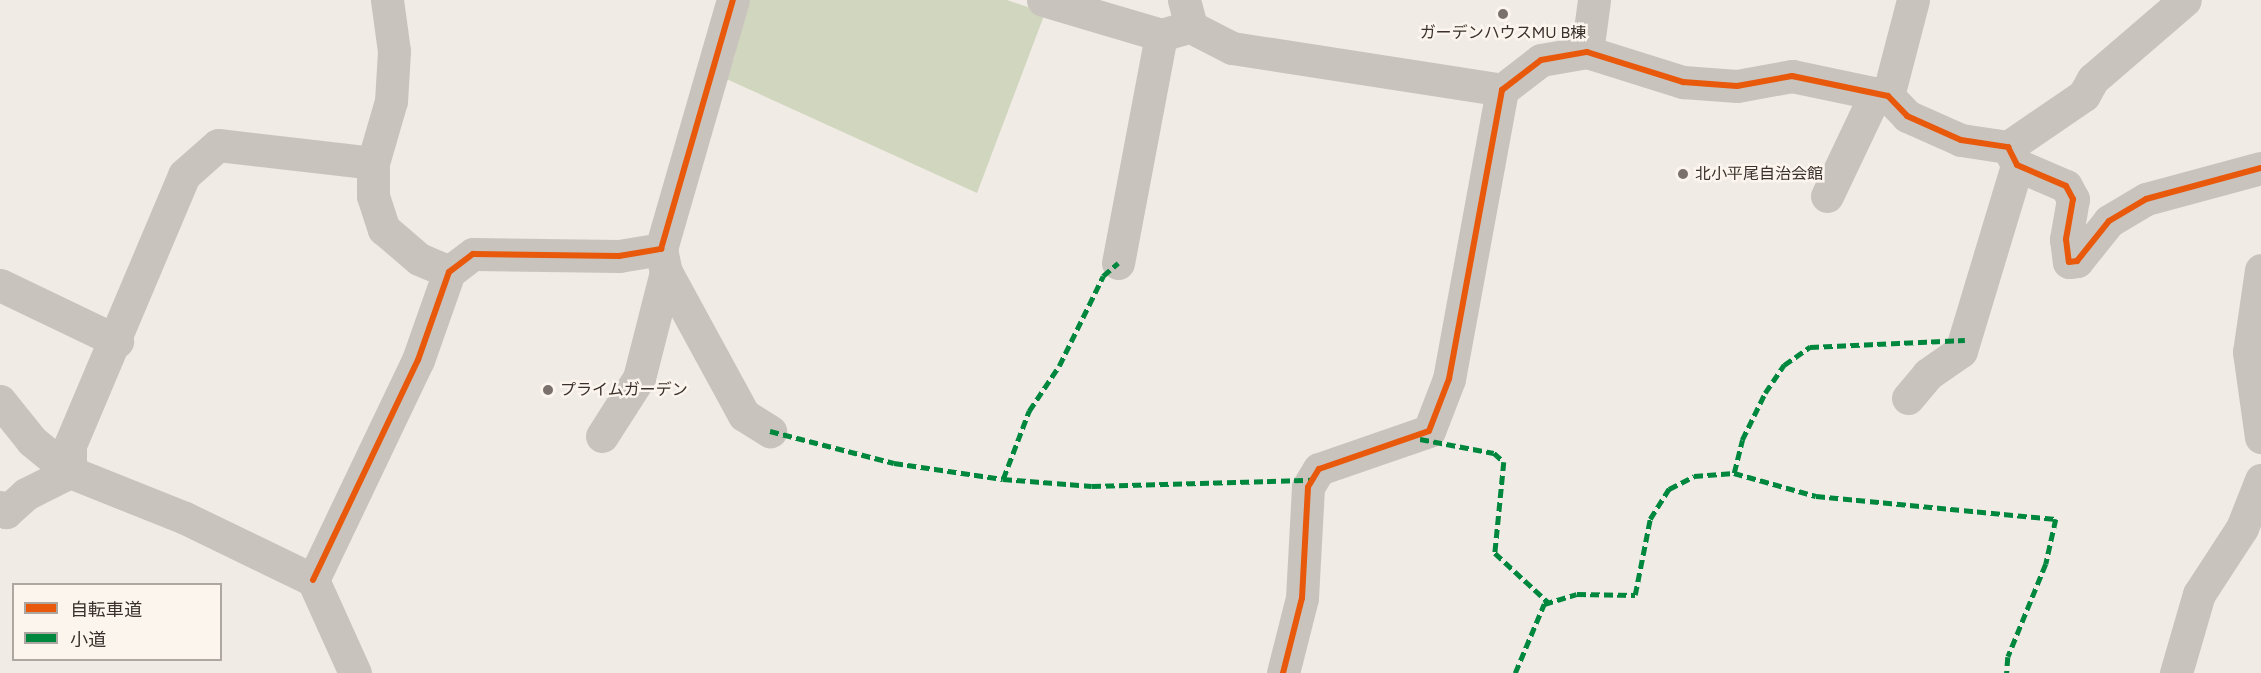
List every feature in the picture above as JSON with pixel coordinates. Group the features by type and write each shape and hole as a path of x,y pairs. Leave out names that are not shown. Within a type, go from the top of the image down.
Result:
{"street":[{"path":"387,0 394,51 391,101 373,163 373,196 384,229 419,258 449,272"},
{"path":"602,436 639,378 663,260 734,0"},
{"path":"1043,0 1179,21 1232,48 1502,90"},
{"path":"1587,52 1594,0"},
{"path":"1827,195 1882,94 1913,0"},
{"path":"1908,398 1928,374 1961,351 2013,156 2084,95 2092,79 2185,0"},
{"path":"1118,263 1179,21"},
{"path":"1282,673 1302,598 1308,487 1319,469 1420,439 1429,431 1449,379 1502,90 1541,60 1587,52 1683,82 1737,86 1792,76 1882,94 1907,116 1961,140 2013,156 2066,186 2073,199 2066,239 2069,262 2077,261 2109,221 2146,199 2261,168"},
{"path":"70,472 70,445 117,341 184,175 218,145 373,163"},
{"path":"312,580 413,371 449,272 473,254 619,256 663,260"},
{"path":"663,260 744,415 770,430"},
{"path":"2261,270 2249,352 2261,437"},
{"path":"0,285 117,341"},
{"path":"0,402 32,441 70,472 185,518 312,580 355,673"},
{"path":"2,517 26,494 70,472"},
{"path":"2176,673 2199,594 2242,528 2261,480"}],"green space":[{"path":"746,0 1007,0 1045,13 977,193 722,77 734,59"}],"marked path":[{"path":"1003,479 1029,411 1059,366 1103,276 1118,263"},
{"path":"1734,473 1742,440 1765,393 1784,365 1810,347 1965,340"},
{"path":"770,431 894,463 1003,479 1092,486 1313,480"},
{"path":"1420,439 1494,453 1504,462 1495,553 1548,602"},
{"path":"1515,673 1544,604 1577,594 1635,595 1650,519 1669,489 1694,476 1734,473 1816,496 2056,519 2046,564 2008,657 2007,673"}],"cycle path":[{"path":"313,580 418,360 449,272 473,254 619,256 661,249 733,0"},
{"path":"1283,673 1302,598 1308,487 1319,469 1429,431 1449,379 1502,90 1541,60 1587,52 1683,82 1737,86 1792,76 1888,96 1907,116 1961,140 2008,147 2017,165 2066,186 2073,199 2066,239 2069,262 2077,261 2109,221 2146,199 2261,168"}],"place":[{"name":"ガーデンハウスMU B棟","path":"1503,14"},
{"name":"北小平尾自治会館","path":"1683,174"},
{"name":"プライムガーデン","path":"548,390"}]}
